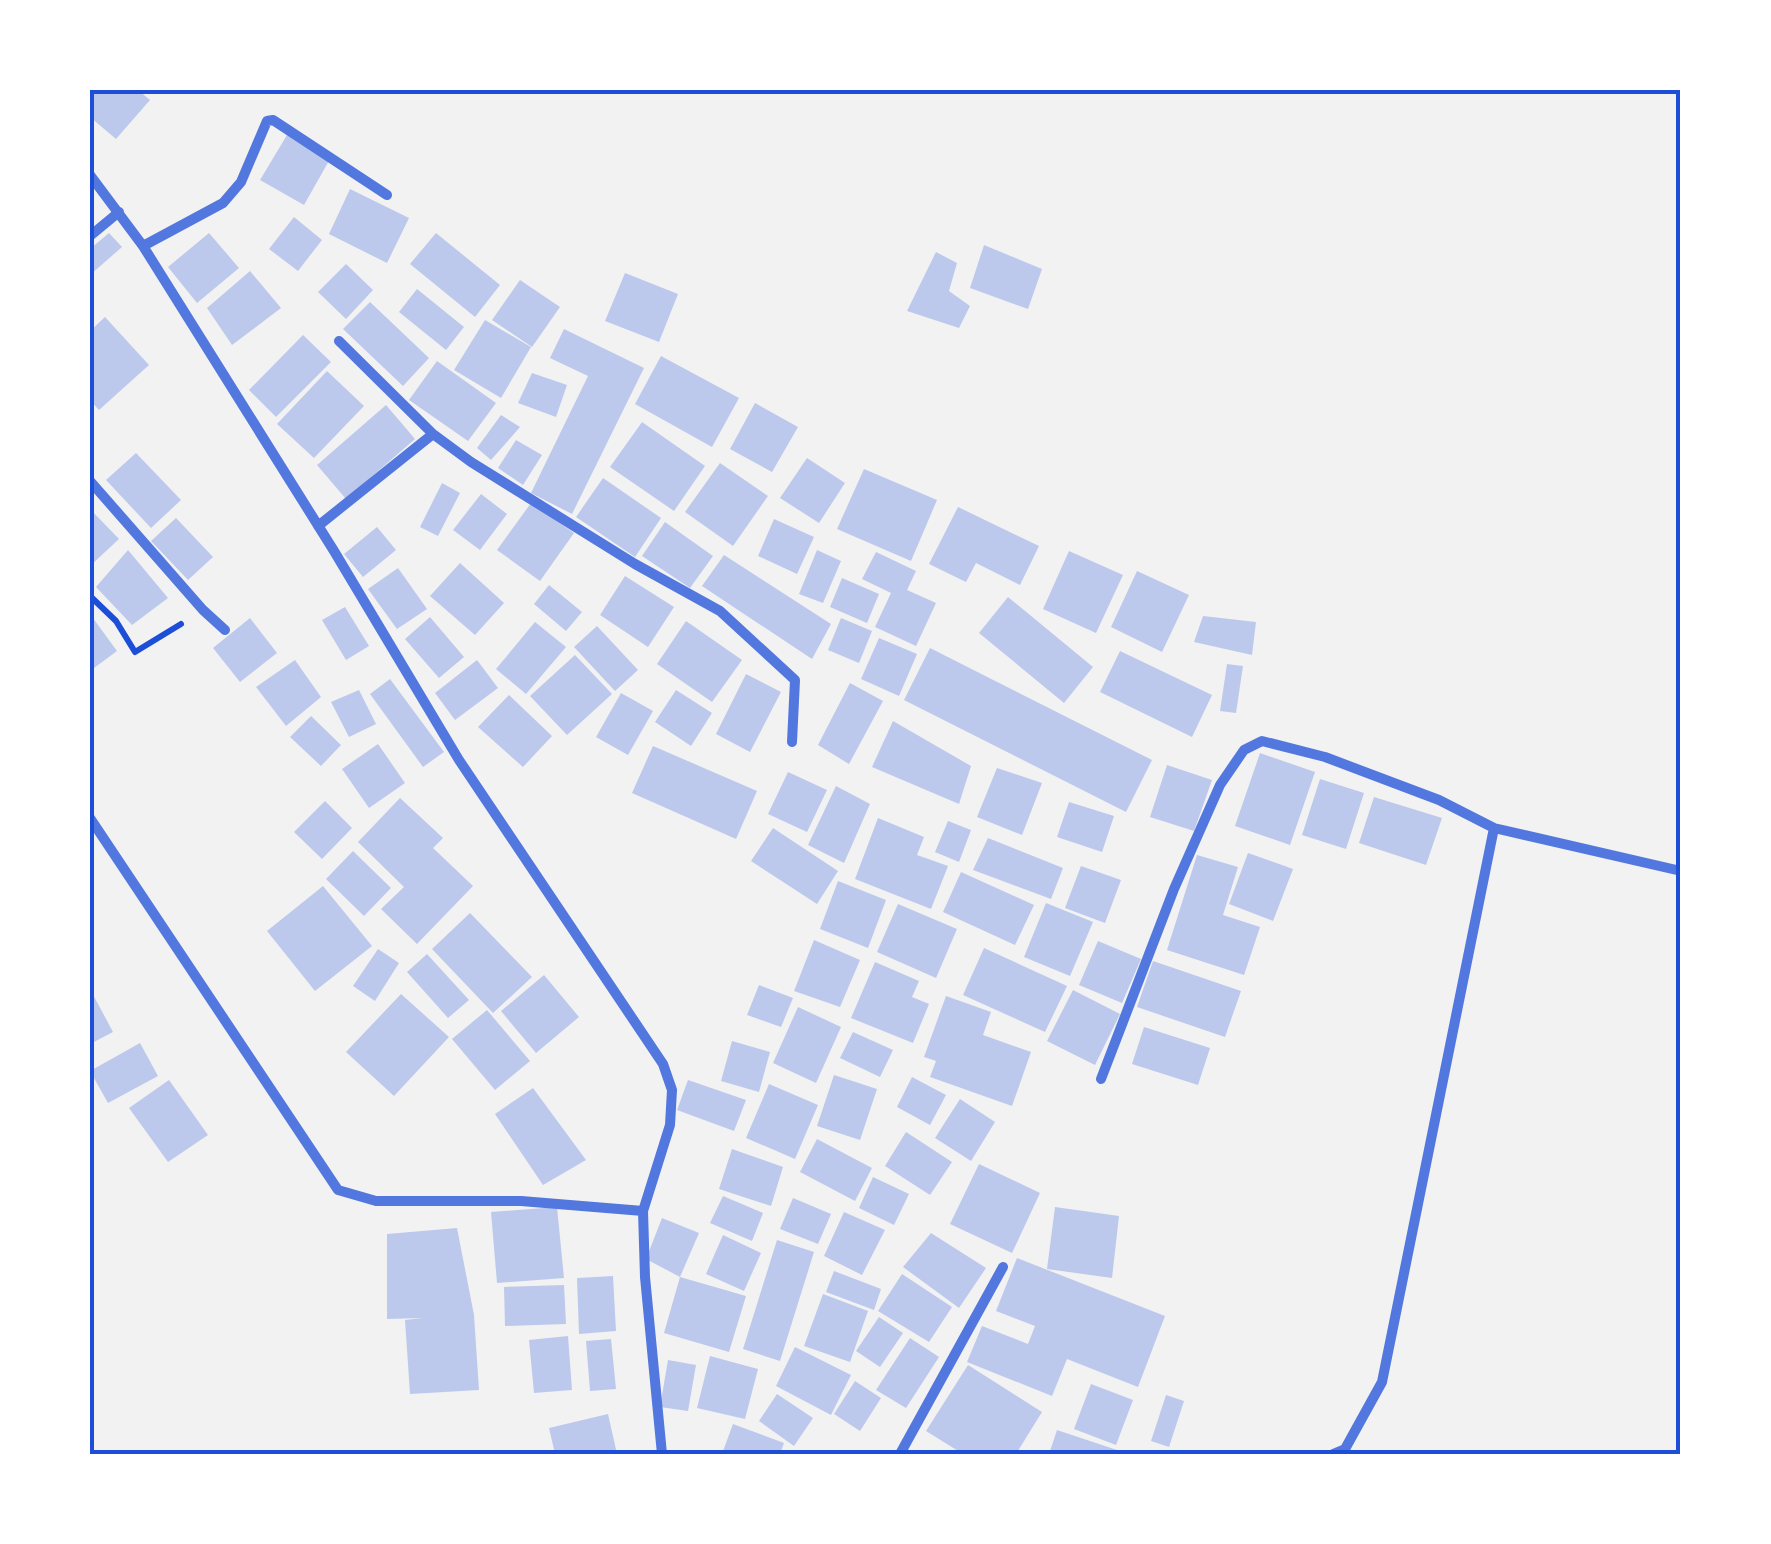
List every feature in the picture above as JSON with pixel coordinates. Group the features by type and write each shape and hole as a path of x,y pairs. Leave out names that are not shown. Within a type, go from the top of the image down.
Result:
{"street":[{"path":"143,246 222,203 241,182 267,121 272,120 388,195"},
{"path":"90,175 143,246 459,760 662,1064 672,1090 670,1126 643,1211 645,1277 662,1454"},
{"path":"90,236 119,212"},
{"path":"339,341 433,434 471,462 635,564 720,611 795,680 792,742"},
{"path":"318,526 433,434"},
{"path":"90,481 224,630"},
{"path":"1100,1079 1174,889 1220,785 1244,750 1262,741 1326,757 1439,800 1494,828 1681,871"},
{"path":"90,818 338,1190 376,1201 521,1200 643,1211"},
{"path":"1333,1454 1344,1449 1382,1382 1494,828"},
{"path":"900,1454 1003,1267"}],"path":[{"path":"90,596 116,621 135,652 202,610"}],"building":[{"path":"92,90 138,90 150,100 116,139 90,117"},
{"path":"287,135 330,159 304,205 260,180"},
{"path":"350,189 409,218 387,263 329,234"},
{"path":"294,217 322,240 298,271 269,249"},
{"path":"109,233 122,247 90,275 90,249"},
{"path":"209,233 239,268 197,303 168,267"},
{"path":"436,233 500,285 475,317 410,264"},
{"path":"984,245 1042,269 1028,309 970,288"},
{"path":"936,252 957,263 949,291 970,306 959,328 907,311"},
{"path":"346,264 373,290 346,319 318,292"},
{"path":"250,271 281,308 232,345 207,308"},
{"path":"625,273 678,294 659,342 605,321"},
{"path":"520,280 560,307 532,347 492,320"},
{"path":"417,289 464,327 446,350 399,312"},
{"path":"370,302 429,358 403,386 343,329"},
{"path":"105,317 149,365 99,410 90,400 90,331"},
{"path":"485,320 531,347 501,398 454,370"},
{"path":"564,329 644,368 572,514 531,493 588,376 550,358"},
{"path":"303,335 331,362 276,417 249,390"},
{"path":"661,356 739,398 712,447 635,404"},
{"path":"437,361 496,403 468,441 409,400"},
{"path":"327,371 364,406 314,458 277,424"},
{"path":"532,373 567,385 556,417 518,403"},
{"path":"755,403 798,427 772,472 730,449"},
{"path":"386,405 415,439 346,499 317,465"},
{"path":"501,415 520,427 491,460 477,448"},
{"path":"642,422 705,466 674,511 610,467"},
{"path":"516,440 542,455 523,485 498,468"},
{"path":"136,453 181,500 151,528 106,480"},
{"path":"807,458 845,483 819,523 780,498"},
{"path":"720,463 768,496 733,546 685,512"},
{"path":"864,469 937,500 911,561 837,529"},
{"path":"603,478 661,518 635,557 576,517"},
{"path":"442,483 460,493 438,536 420,527"},
{"path":"481,494 507,514 480,550 453,530"},
{"path":"531,503 574,533 540,581 497,550"},
{"path":"958,507 1039,546 1020,585 976,563 966,582 929,564"},
{"path":"90,509 119,539 90,566"},
{"path":"176,518 213,557 188,580 151,541"},
{"path":"774,519 814,537 797,574 758,556"},
{"path":"665,522 713,556 690,588 642,556"},
{"path":"377,527 396,550 363,577 344,554"},
{"path":"128,550 168,598 132,625 96,587"},
{"path":"817,550 841,561 823,603 799,594"},
{"path":"1069,551 1123,575 1096,633 1043,609"},
{"path":"876,552 916,571 907,590 936,603 916,646 875,627 891,593 862,579"},
{"path":"724,555 831,624 812,659 702,586"},
{"path":"460,563 504,603 475,635 430,596"},
{"path":"398,568 427,609 397,629 368,589"},
{"path":"1137,571 1189,595 1162,652 1111,627"},
{"path":"625,576 674,607 648,647 600,615"},
{"path":"842,578 879,594 867,623 830,607"},
{"path":"549,585 582,612 566,631 534,604"},
{"path":"1008,597 1093,667 1064,703 979,633"},
{"path":"345,607 369,646 346,660 322,620"},
{"path":"90,614 117,651 90,671"},
{"path":"1203,616 1256,622 1252,655 1194,642"},
{"path":"430,617 464,657 439,678 405,639"},
{"path":"250,618 277,653 240,682 213,648"},
{"path":"841,618 872,631 859,663 828,650"},
{"path":"686,621 742,660 712,702 657,664"},
{"path":"535,622 566,647 526,694 496,669"},
{"path":"597,626 638,670 615,691 574,647"},
{"path":"879,638 917,654 899,696 861,679"},
{"path":"930,648 1152,760 1126,812 904,700"},
{"path":"1120,651 1212,695 1192,737 1100,692"},
{"path":"575,655 612,694 567,735 530,696"},
{"path":"295,660 321,697 286,726 256,687"},
{"path":"477,660 498,688 455,720 435,693"},
{"path":"1227,664 1243,666 1236,713 1220,711"},
{"path":"746,674 781,692 750,752 716,734"},
{"path":"390,679 444,752 423,767 370,694"},
{"path":"850,683 883,701 849,764 818,745"},
{"path":"359,690 376,724 349,737 331,702"},
{"path":"676,690 712,713 691,746 655,722"},
{"path":"621,693 653,711 628,755 596,737"},
{"path":"509,695 552,736 523,767 478,727"},
{"path":"311,716 341,745 321,766 290,737"},
{"path":"893,721 971,766 959,804 872,767"},
{"path":"378,744 405,783 369,808 342,769"},
{"path":"653,746 757,791 736,839 632,793"},
{"path":"1260,753 1315,772 1290,845 1235,826"},
{"path":"1167,765 1212,780 1194,831 1150,817"},
{"path":"997,768 1042,783 1022,835 977,817"},
{"path":"788,772 827,790 807,832 768,814"},
{"path":"1320,779 1364,793 1346,849 1302,835"},
{"path":"836,786 870,804 844,863 808,845"},
{"path":"1374,797 1442,818 1426,865 1359,843"},
{"path":"400,798 443,838 433,848 473,886 417,944 381,909 404,887 358,842"},
{"path":"325,801 352,828 322,859 294,832"},
{"path":"1069,802 1114,816 1102,852 1057,837"},
{"path":"878,818 924,837 917,855 948,866 931,909 855,879"},
{"path":"948,821 971,830 959,862 935,852"},
{"path":"773,828 838,871 817,904 751,861"},
{"path":"988,838 1063,868 1051,899 973,870"},
{"path":"353,851 391,888 364,916 326,879"},
{"path":"1248,853 1293,869 1273,921 1229,904"},
{"path":"1197,855 1238,867 1223,915 1260,927 1244,975 1167,950"},
{"path":"1081,866 1121,880 1105,923 1065,908"},
{"path":"961,872 1034,905 1015,945 943,912"},
{"path":"838,881 886,900 868,948 820,929"},
{"path":"323,886 372,946 315,991 267,931"},
{"path":"1046,903 1093,922 1070,976 1024,957"},
{"path":"898,904 957,929 936,978 877,952"},
{"path":"470,913 532,977 493,1013 432,949"},
{"path":"814,940 860,960 840,1007 794,991"},
{"path":"1098,941 1141,959 1122,1003 1079,985"},
{"path":"984,948 1067,986 1045,1032 963,995"},
{"path":"378,949 399,963 375,1001 353,986"},
{"path":"427,954 469,1000 448,1018 407,972"},
{"path":"1153,961 1241,991 1225,1037 1137,1007"},
{"path":"875,962 919,981 912,997 929,1004 913,1043 851,1018"},
{"path":"544,975 579,1017 536,1053 501,1011"},
{"path":"759,985 793,998 781,1027 747,1015"},
{"path":"90,989 113,1032 90,1044"},
{"path":"1073,990 1120,1014 1095,1065 1047,1041"},
{"path":"401,994 449,1037 394,1096 346,1052"},
{"path":"946,996 991,1012 983,1035 1031,1052 1012,1106 930,1077 936,1061 924,1057"},
{"path":"798,1007 841,1027 816,1083 773,1063"},
{"path":"487,1010 530,1061 495,1090 452,1039"},
{"path":"1144,1027 1210,1048 1198,1085 1132,1064"},
{"path":"853,1032 893,1050 880,1077 840,1058"},
{"path":"732,1041 770,1052 759,1092 721,1081"},
{"path":"140,1043 158,1076 108,1103 90,1071"},
{"path":"834,1075 877,1089 860,1140 817,1126"},
{"path":"912,1077 946,1095 930,1125 897,1107"},
{"path":"169,1080 208,1135 168,1162 129,1108"},
{"path":"688,1080 746,1100 734,1131 677,1110"},
{"path":"769,1084 818,1105 795,1159 746,1138"},
{"path":"533,1088 586,1160 543,1185 495,1114"},
{"path":"960,1099 995,1122 971,1161 935,1138"},
{"path":"906,1132 952,1162 930,1195 885,1166"},
{"path":"817,1139 872,1168 855,1201 800,1172"},
{"path":"732,1149 783,1167 771,1206 719,1189"},
{"path":"979,1164 1040,1193 1012,1253 950,1224"},
{"path":"873,1177 909,1194 894,1225 859,1208"},
{"path":"723,1196 763,1213 752,1241 710,1223"},
{"path":"793,1198 831,1214 818,1244 780,1229"},
{"path":"557,1207 564,1278 497,1283 491,1212"},
{"path":"1055,1207 1119,1216 1112,1278 1047,1269"},
{"path":"844,1212 885,1230 862,1275 824,1256"},
{"path":"662,1218 699,1233 680,1277 646,1259"},
{"path":"457,1228 474,1315 479,1390 410,1394 405,1320 422,1318 387,1319 387,1234"},
{"path":"931,1233 986,1268 959,1308 903,1267"},
{"path":"723,1235 761,1253 744,1291 706,1274"},
{"path":"777,1240 814,1252 780,1361 743,1349"},
{"path":"1017,1258 1165,1316 1138,1387 1067,1359 1052,1396 967,1362 982,1326 1028,1344 1035,1326 996,1311"},
{"path":"834,1271 881,1289 874,1310 826,1292"},
{"path":"902,1274 952,1307 929,1342 878,1311"},
{"path":"613,1276 616,1331 579,1334 577,1278"},
{"path":"680,1277 746,1296 729,1352 664,1333"},
{"path":"564,1285 566,1324 505,1326 504,1287"},
{"path":"823,1294 868,1311 850,1362 804,1346"},
{"path":"879,1317 903,1333 880,1367 856,1351"},
{"path":"568,1336 572,1390 534,1393 529,1340"},
{"path":"910,1338 939,1357 906,1408 876,1390"},
{"path":"611,1339 616,1389 590,1391 586,1341"},
{"path":"795,1347 851,1375 831,1415 776,1386"},
{"path":"710,1356 758,1369 745,1419 697,1408"},
{"path":"668,1360 696,1365 688,1411 660,1407"},
{"path":"968,1365 1042,1412 1016,1454 963,1454 926,1431"},
{"path":"855,1381 881,1398 860,1431 834,1414"},
{"path":"1091,1384 1133,1400 1116,1445 1074,1429"},
{"path":"777,1394 813,1418 794,1446 759,1421"},
{"path":"1166,1395 1184,1401 1169,1447 1151,1441"},
{"path":"608,1414 617,1454 555,1454 549,1428"},
{"path":"733,1424 784,1443 780,1454 723,1451"},
{"path":"1057,1430 1126,1453 1126,1454 1049,1454"}]}
